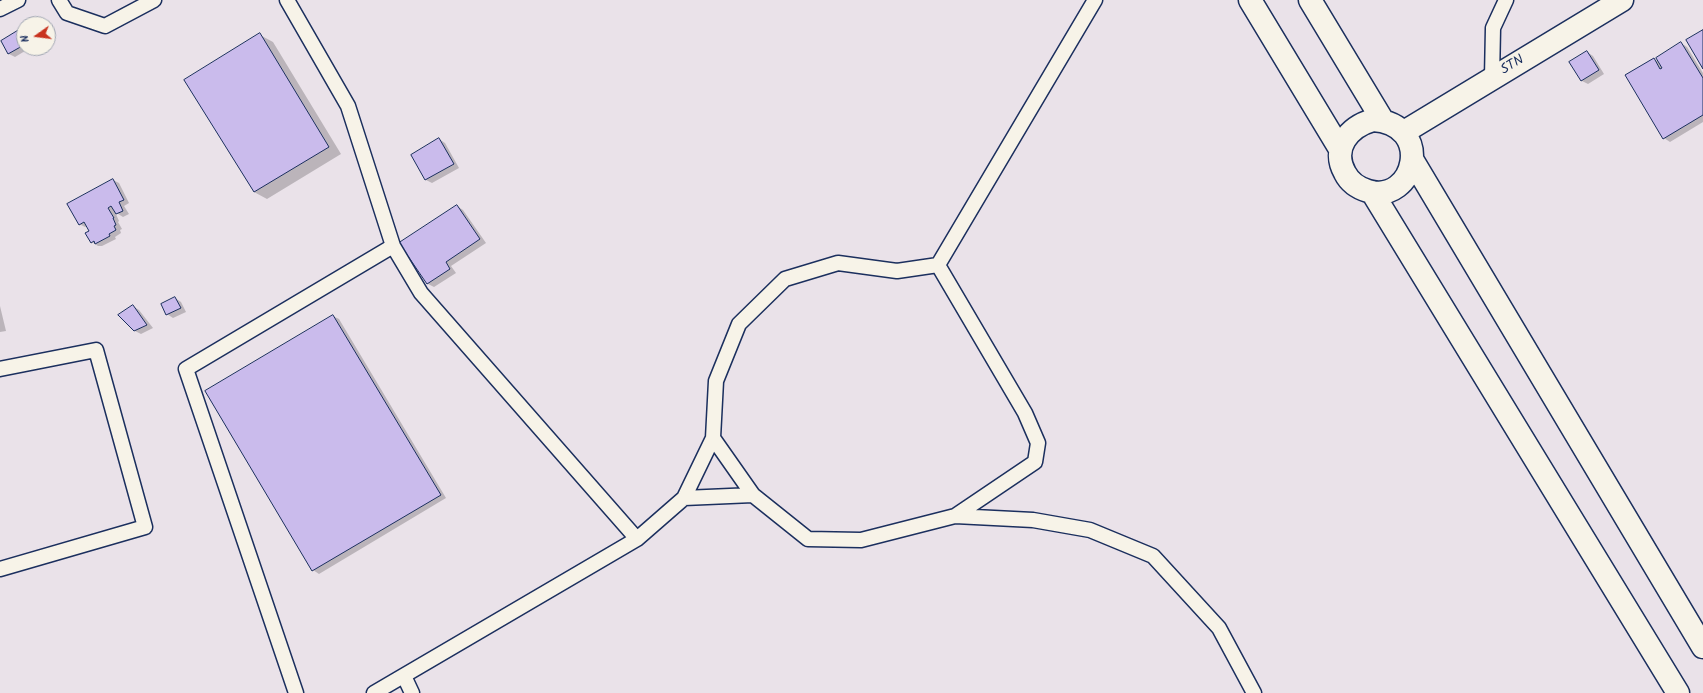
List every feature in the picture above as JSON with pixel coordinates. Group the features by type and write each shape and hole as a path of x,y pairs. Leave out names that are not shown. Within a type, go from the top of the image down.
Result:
{"street":[{"path":"1250,0 1340,150 1344,172 1351,182 1360,189 1372,192 1383,192 1394,188 1403,181 1410,172 1413,161"},
{"path":"1310,0 1384,121"},
{"name":"STN","path":"1404,132 1622,0"},
{"path":"1340,150 1346,138 1357,126 1373,120 1384,121 1395,125 1404,132 1409,140 1413,161 1701,638"},
{"path":"1372,192 1678,693"}],"lane":[{"path":"0,9 18,0"},
{"path":"59,0 67,13 105,26 154,0"},
{"path":"287,0 348,106 393,246 421,293 637,539"},
{"path":"938,265 1096,0"},
{"path":"1492,78 1493,28 1506,0"},
{"path":"296,693 186,369 393,246"},
{"path":"374,693 637,539 684,498 713,438 716,381 738,324 785,279 838,263 897,271 938,265"},
{"path":"938,265 1025,413 1038,442 1035,462 955,516"},
{"path":"0,369 96,350 145,527 0,569"},
{"path":"713,438 753,495 808,538 861,540 955,516 1033,520 1090,530 1153,556 1219,628 1254,693"},
{"path":"684,498 753,495"},
{"path":"404,676 412,693"}],"building":[{"path":"1703,30 1703,69 1686,40"},
{"path":"16,32 16,50 8,54 1,41"},
{"path":"260,33 329,147 254,192 184,80"},
{"path":"1681,42 1703,78 1703,115 1663,139 1625,75 1654,58 1660,69 1662,68 1656,58"},
{"path":"1587,51 1599,70 1581,81 1569,62"},
{"path":"439,138 454,164 425,180 411,155"},
{"path":"113,179 124,200 119,202 123,211 116,214 111,206 108,208 114,218 116,225 114,226 116,230 109,234 110,236 95,244 94,241 91,243 85,233 89,231 84,222 79,225 67,204"},
{"path":"457,205 480,239 446,262 450,269 427,284 399,243"},
{"path":"175,297 181,308 166,315 161,304"},
{"path":"133,305 147,325 134,331 118,315"},
{"path":"333,315 441,495 312,571 205,391"}]}
